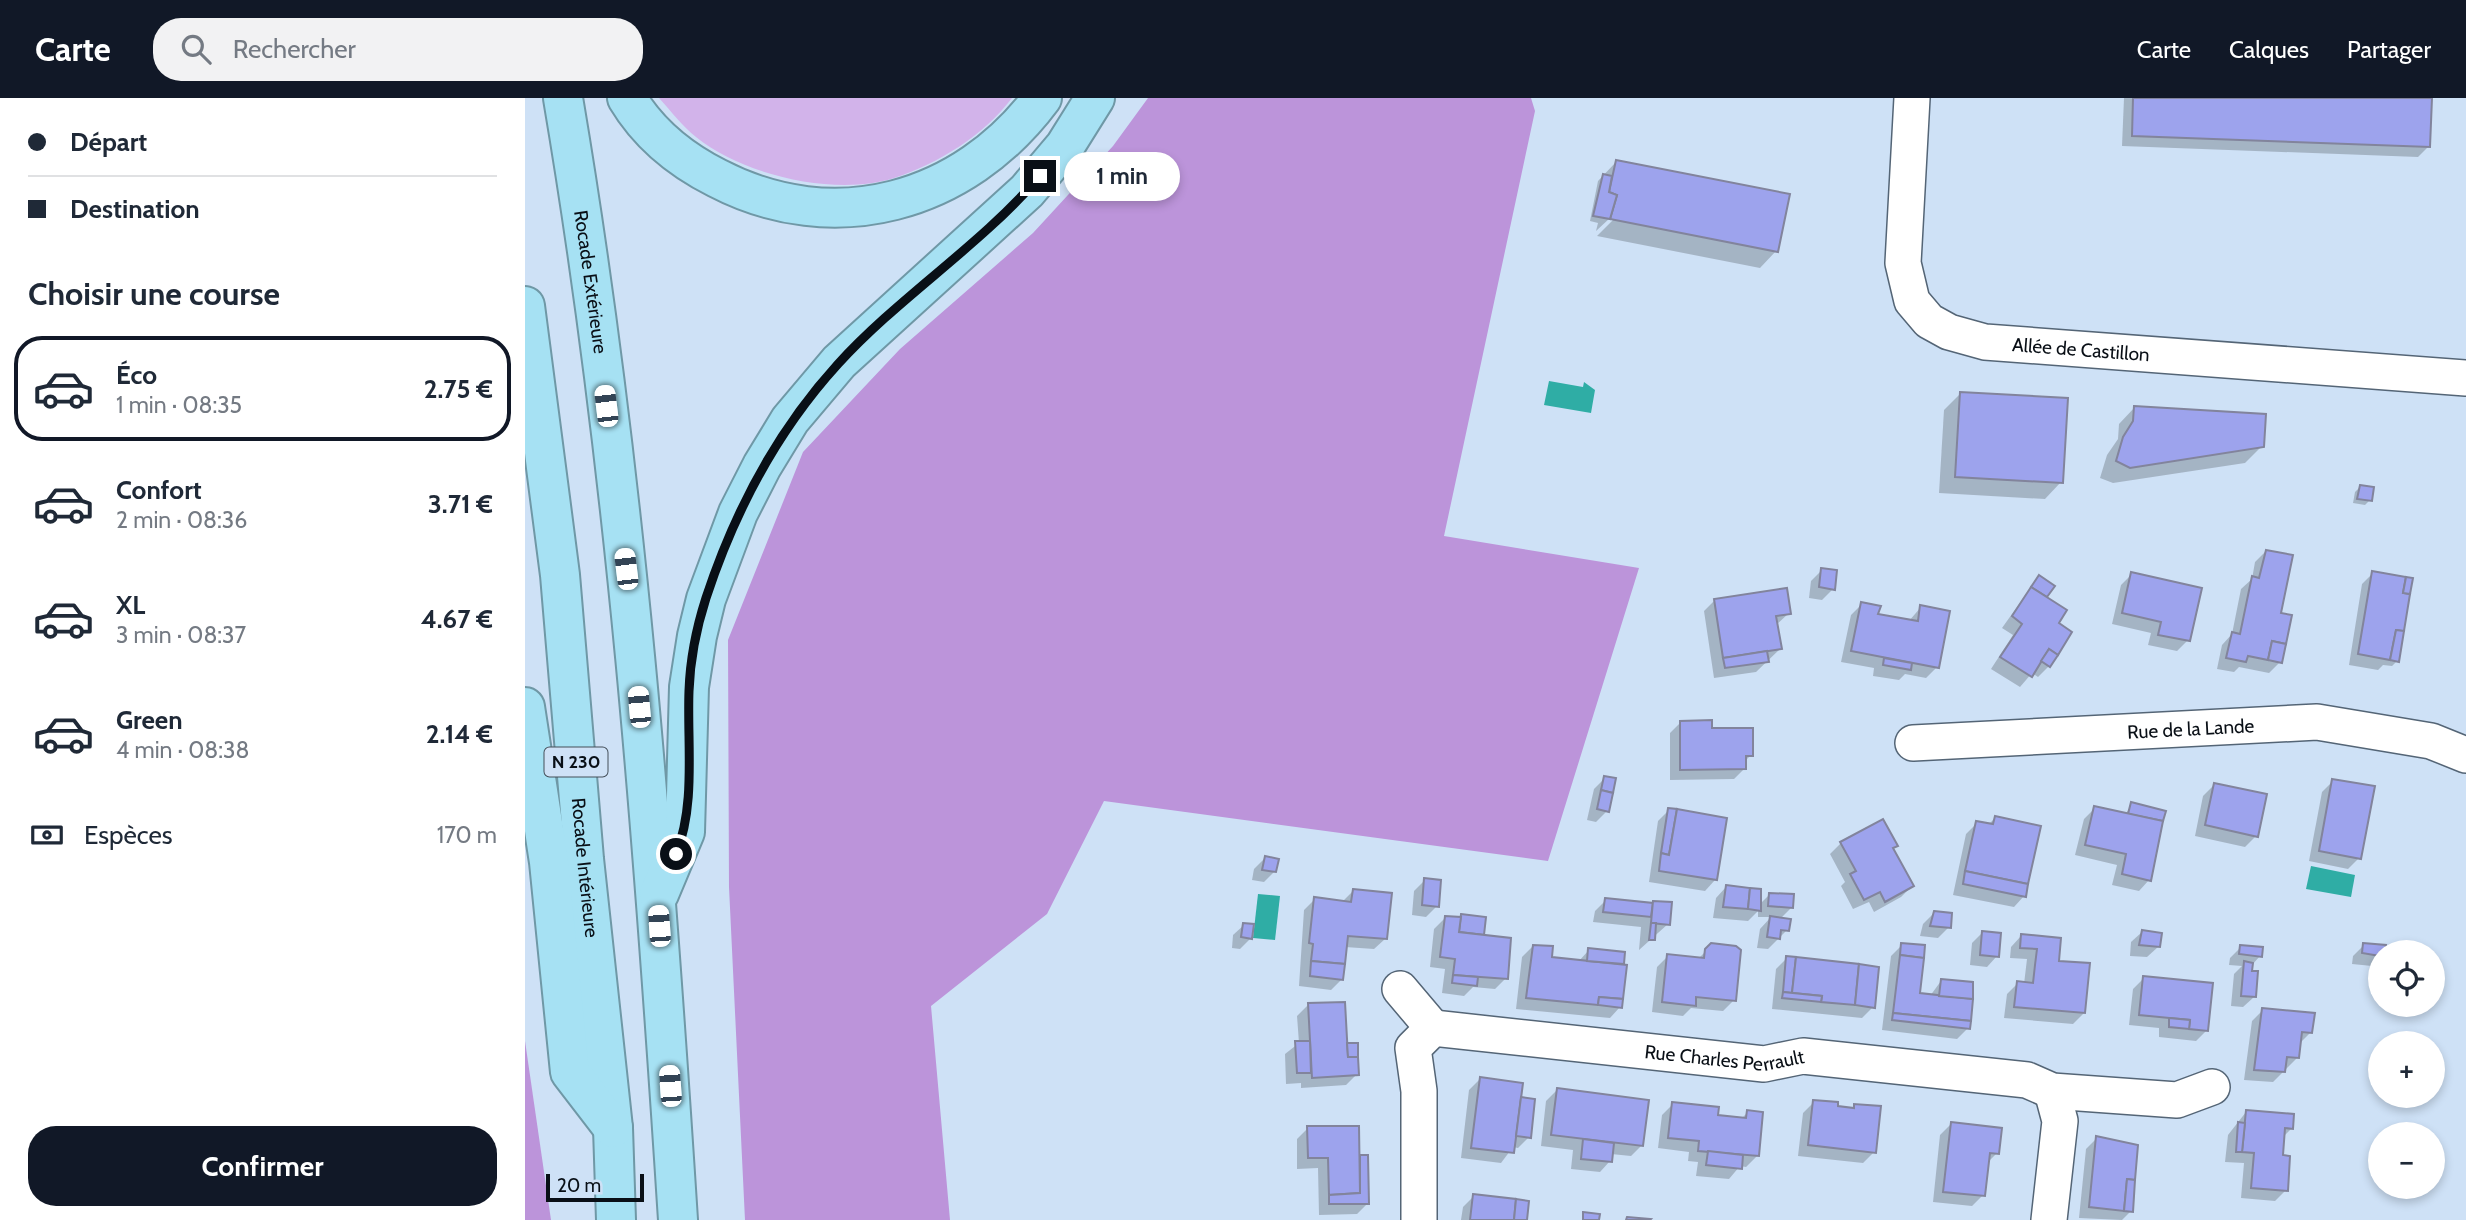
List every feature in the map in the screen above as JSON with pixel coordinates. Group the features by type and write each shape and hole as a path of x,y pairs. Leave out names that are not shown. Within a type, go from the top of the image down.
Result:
{"highway":[{"name":"Rocade Extérieure","path":"563,98 583,216 625,556 657,900 678,1220"},
{"path":"627,98 671,150 701,170 764,199 815,208 876,204 936,186 963,172 1003,143 1042,98"},
{"path":"657,900 685,831 689,687 697,636 706,599 739,513 762,466 790,420 839,362 1027,191 1065,146 1095,98"},
{"name":"Rocade Intérieure","path":"525,306 560,575 585,859 613,1128 616,1220"},
{"path":"525,707 549,862 570,1072 613,1128"}],"street":[{"name":"Allée de Castillon","path":"1912,98 1903,263 1912,301 1929,321 1949,332 1985,342 2466,378"},
{"name":"Rue de la Lande","path":"1913,743 2317,722 2431,741 2466,755"},
{"path":"1400,989 1433,1028 1413,1048 1419,1091 1419,1220"},
{"name":"Rue Charles Perrault","path":"1433,1028 1764,1064 1803,1056 1843,1060 2027,1080 2052,1091 2177,1100 2212,1087"},
{"path":"2049,1220 2060,1121 2052,1091"}],"shaded area":[{"path":"659,98 1012,98 974,136 927,165 894,178 845,185 791,179 738,162 696,137"},
{"path":"1148,98 1531,98 1535,111 1444,536 1639,568 1548,861 1104,801 1047,914 931,1006 950,1220 745,1220 729,887 728,640 803,452 900,349 1033,233 1113,146"},
{"path":"1549,381 1583,387 1584,382 1595,390 1591,413 1544,405"},
{"path":"2311,866 2355,875 2351,897 2306,889"},
{"path":"1258,894 1280,896 1275,940 1253,938"},
{"path":"525,1041 551,1220 525,1220"}],"building":[{"path":"2133,98 2432,98 2430,147 2132,136"},
{"path":"1616,160 1790,194 1778,252 1610,219 1617,195 1609,192"},
{"path":"1603,174 1612,176 1609,192 1617,195 1610,219 1593,216"},
{"path":"1960,392 2068,398 2063,483 1955,477"},
{"path":"2134,406 2266,414 2264,447 2130,468 2116,461 2123,437 2133,421"},
{"path":"2360,485 2374,487 2372,501 2357,499"},
{"path":"2266,550 2293,555 2281,613 2292,615 2286,644 2272,641 2268,660 2248,656 2246,662 2226,658 2232,632 2240,634 2252,576 2259,578"},
{"path":"1821,568 1837,570 1835,590 1819,587"},
{"path":"2372,571 2406,577 2403,593 2410,594 2404,631 2396,630 2390,660 2358,654"},
{"path":"2131,572 2202,588 2190,641 2158,635 2161,622 2122,613"},
{"path":"2039,575 2055,586 2047,597 2031,587"},
{"path":"2406,577 2413,578 2410,594 2403,593"},
{"path":"2031,587 2067,610 2059,623 2072,632 2058,655 2049,649 2032,677 2000,657 2022,624 2012,616"},
{"path":"1787,588 1791,614 1776,616 1782,649 1723,658 1714,599"},
{"path":"1861,602 1881,606 1878,614 1918,621 1920,605 1950,611 1939,668 1851,651"},
{"path":"2396,630 2404,631 2399,662 2390,660"},
{"path":"2272,641 2286,644 2282,663 2268,660"},
{"path":"2049,649 2058,655 2050,667 2041,661"},
{"path":"1767,651 1769,662 1725,668 1723,658"},
{"path":"1884,658 1912,663 1911,670 1883,665"},
{"path":"1712,720 1712,728 1753,728 1753,756 1746,756 1746,769 1680,770 1680,721"},
{"path":"1604,776 1616,778 1613,793 1601,790"},
{"path":"2332,779 2375,786 2361,859 2319,851"},
{"path":"2214,783 2267,794 2258,837 2205,825"},
{"path":"1601,790 1613,793 1609,812 1597,809"},
{"path":"2131,802 2166,811 2163,821 2128,814"},
{"path":"2094,806 2163,821 2151,881 2122,874 2126,854 2085,845"},
{"path":"1668,808 1677,809 1669,855 1661,853"},
{"path":"1677,809 1727,818 1717,880 1659,871 1661,853 1669,855"},
{"path":"1995,816 2041,826 2028,884 1965,871 1976,821 1993,824"},
{"path":"1883,819 1898,846 1893,848 1914,886 1885,902 1880,892 1864,900 1850,874 1856,871 1840,842"},
{"path":"1265,856 1279,859 1276,872 1262,870"},
{"path":"1965,871 2028,884 2026,897 1963,884"},
{"path":"1424,878 1441,880 1439,907 1422,905"},
{"path":"1726,885 1750,888 1748,909 1723,907"},
{"path":"1750,888 1761,889 1761,911 1748,909"},
{"path":"1353,889 1392,893 1387,939 1348,936 1345,964 1311,961 1313,944 1309,943 1314,897 1351,902"},
{"path":"1769,893 1794,894 1793,908 1768,906"},
{"path":"1605,898 1653,903 1651,917 1603,912"},
{"path":"1653,901 1672,902 1670,925 1651,923"},
{"path":"1934,911 1952,913 1951,928 1930,926"},
{"path":"1461,914 1486,917 1484,935 1459,932"},
{"path":"1445,916 1461,917 1459,932 1511,938 1508,979 1453,975 1455,959 1440,957"},
{"path":"1770,916 1791,919 1789,931 1781,930 1780,939 1767,937"},
{"path":"1243,923 1254,924 1252,939 1241,937"},
{"path":"1651,923 1656,923 1655,940 1649,940"},
{"path":"2142,930 2162,933 2160,947 2139,945"},
{"path":"1982,931 2001,933 1999,957 1980,955"},
{"path":"2021,934 2061,938 2059,961 2090,963 2085,1013 2014,1007 2017,981 2033,983 2037,949 2020,948"},
{"path":"1711,943 1736,946 1741,950 1736,1001 1696,997 1696,1006 1662,1002 1667,954 1704,958 1705,949"},
{"path":"1901,943 1925,945 1924,958 1900,955"},
{"path":"2363,943 2368,943 2368,954 2362,953"},
{"path":"1533,945 1553,946 1552,957 1627,965 1623,999 1599,997 1598,1005 1526,998"},
{"path":"2240,945 2263,947 2262,957 2239,954"},
{"path":"1588,948 1625,952 1624,964 1587,961"},
{"path":"1900,955 1924,958 1920,993 1973,999 1971,1021 1893,1013"},
{"path":"1786,956 1796,957 1792,993 1783,992"},
{"path":"1796,957 1859,964 1855,1005 1821,1002 1822,996 1792,993"},
{"path":"1311,961 1345,964 1343,980 1310,976"},
{"path":"2244,961 2253,963 2252,971 2258,971 2256,997 2241,996"},
{"path":"1859,964 1879,967 1875,1008 1855,1005"},
{"path":"1453,975 1478,977 1477,986 1452,983"},
{"path":"2143,976 2213,983 2208,1031 2189,1029 2190,1020 2139,1015"},
{"path":"1941,979 1973,982 1973,999 1939,996"},
{"path":"1783,992 1822,996 1821,1002 1782,998"},
{"path":"1599,997 1623,999 1622,1008 1598,1005"},
{"path":"1345,1002 1348,1057 1358,1057 1359,1075 1312,1078 1308,1003"},
{"path":"2262,1008 2315,1013 2312,1033 2302,1032 2299,1058 2287,1057 2285,1072 2254,1070"},
{"path":"1893,1013 1971,1021 1970,1029 1892,1020"},
{"path":"2169,1018 2190,1020 2189,1029 2169,1027"},
{"path":"1295,1041 1310,1041 1311,1073 1297,1073"},
{"path":"1347,1043 1358,1043 1358,1057 1348,1057"},
{"path":"1480,1077 1523,1083 1514,1153 1471,1148"},
{"path":"1557,1088 1649,1100 1643,1146 1551,1135"},
{"path":"1521,1097 1535,1099 1531,1138 1516,1136"},
{"path":"1813,1100 1838,1102 1838,1106 1854,1108 1854,1104 1881,1106 1876,1153 1808,1145"},
{"path":"1672,1102 1719,1107 1718,1115 1746,1118 1747,1110 1763,1112 1759,1156 1698,1151 1699,1141 1668,1138"},
{"path":"2246,1110 2294,1114 2293,1129 2285,1128 2283,1155 2290,1156 2288,1191 2251,1188 2254,1153 2242,1152"},
{"path":"1951,1122 2002,1128 1999,1154 1990,1153 1985,1196 1943,1192"},
{"path":"2238,1122 2245,1123 2242,1152 2236,1152"},
{"path":"1307,1126 1359,1126 1360,1193 1329,1195 1328,1158 1308,1158"},
{"path":"2096,1136 2138,1145 2135,1180 2127,1179 2124,1211 2089,1207"},
{"path":"1583,1139 1614,1143 1612,1162 1581,1159"},
{"path":"1708,1151 1743,1155 1742,1169 1706,1165"},
{"path":"1360,1155 1368,1155 1369,1204 1329,1204 1329,1195 1360,1193"},
{"path":"2127,1179 2135,1180 2133,1212 2124,1211"},
{"path":"1473,1194 1516,1199 1514,1220 1470,1220"},
{"path":"1516,1199 1529,1201 1527,1220 1514,1220"},
{"path":"1583,1212 1600,1214 1599,1220 1583,1220"},
{"path":"1627,1217 1651,1219 1626,1220"}],"route":[{"path":"676,854 685,831 689,687 697,636 706,599 739,513 762,466 790,420 839,362 957,256 1040,176"}]}
